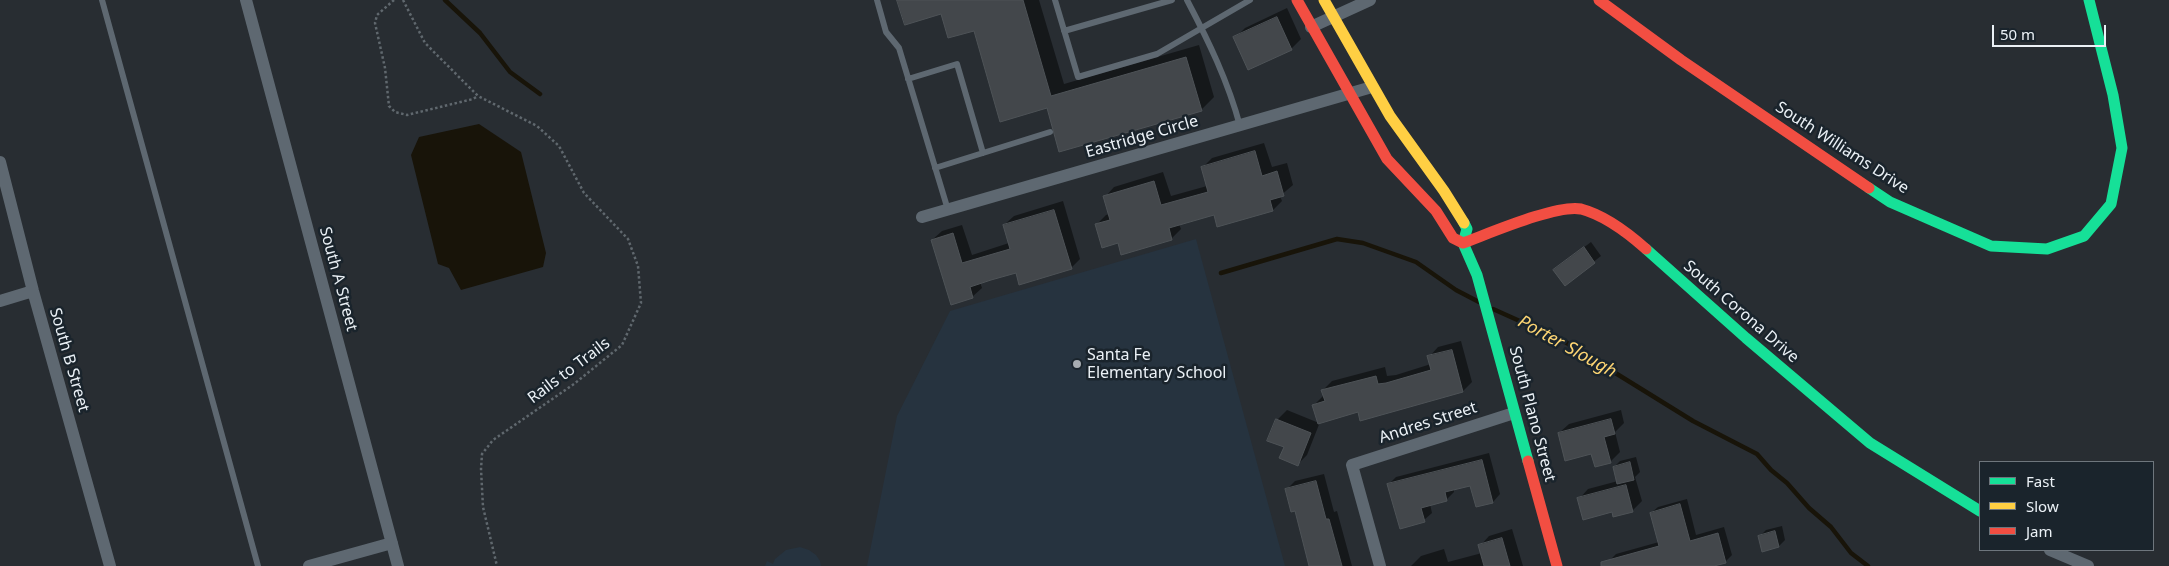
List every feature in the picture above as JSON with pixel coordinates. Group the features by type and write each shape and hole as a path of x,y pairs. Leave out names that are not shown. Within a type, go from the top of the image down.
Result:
{"street":[{"name":"South A Street","path":"246,0 398,566"},
{"name":"South Plano Street","path":"1296,0 1387,158 1436,211 1453,238 1463,242"},
{"name":"South Plano Street","path":"1324,0 1372,87 1467,229 1463,242 1480,286 1490,320 1557,566"},
{"path":"1311,27 1370,0"},
{"name":"South Williams Drive","path":"1599,0 1681,60 1890,202 1990,246 2048,249 2084,236 2111,204 2122,148 2113,95 2089,0"},
{"name":"Eastridge Circle","path":"922,217 1372,87"},
{"name":"South B Street","path":"0,162 33,291 110,566"},
{"name":"South Corona Drive","path":"1463,242 1533,217 1569,209 1580,209 1607,220 1640,244 1746,338 1870,442 1979,510"},
{"path":"0,301 33,291"},
{"name":"Andres Street","path":"1380,566 1352,465 1514,413"},
{"path":"309,566 392,543"},
{"path":"2052,551 2088,566"}],"lane":[{"path":"102,0 258,566"},
{"path":"877,0 886,32 899,48 948,210"},
{"path":"1055,0 1078,77 1157,54 1250,0"},
{"path":"1064,31 1172,0"},
{"path":"1187,0 1202,28 1231,94 1240,126"},
{"path":"908,79 957,64 983,153"},
{"path":"935,168 1050,132"}],"path":[{"path":"394,0 377,15 374,23 385,68 389,106 395,112 407,115 473,99 478,96"},
{"name":"Rails to Trails","path":"403,0 425,43 478,96 537,126 559,146 584,193 628,239 638,266 641,303 622,345 574,384 493,440 482,454 480,469 483,507 497,566"}],"shaded area":[{"path":"479,124 521,152 546,253 543,267 461,290 449,268 438,264 411,155 419,137"},
{"name":"Santa Fe Elementary School","path":"1196,239 1285,566 867,566 897,416 950,311"},
{"path":"800,547 816,555 821,566 765,566 767,561 773,564 775,559 786,550"}],"building":[{"path":"897,0 1023,0 1051,96 1186,57 1202,111 1059,152 1047,108 1000,122 974,31 948,38 941,14 905,25"},
{"path":"1277,17 1292,50 1248,70 1233,37"},
{"path":"1255,151 1262,176 1277,171 1284,196 1270,200 1273,211 1217,227 1214,215 1169,228 1172,240 1121,255 1118,243 1102,248 1095,224 1110,220 1103,196 1154,181 1161,205 1208,192 1201,167"},
{"path":"1054,210 1072,269 1019,285 1016,273 991,280 970,287 973,298 951,305 931,240 953,233 962,263 1010,249 1003,225"},
{"path":"1584,247 1595,263 1565,286 1553,270"},
{"path":"1452,350 1463,392 1360,421 1358,412 1318,424 1312,405 1325,401 1321,390 1376,376 1378,384 1386,383 1431,370 1427,356"},
{"path":"1276,419 1311,433 1298,466 1279,458 1284,447 1267,441"},
{"path":"1611,419 1615,434 1604,437 1611,463 1595,467 1591,454 1565,461 1558,433"},
{"path":"1482,460 1493,503 1476,507 1470,486 1445,492 1447,501 1421,508 1425,522 1400,529 1387,484"},
{"path":"1630,462 1634,480 1617,484 1613,467"},
{"path":"1316,481 1326,519 1329,519 1342,566 1309,566 1295,511 1291,512 1285,489"},
{"path":"1626,485 1633,512 1613,517 1612,512 1583,520 1577,498"},
{"path":"1680,504 1690,541 1718,533 1726,563 1714,566 1601,566 1601,562 1659,546 1650,513"},
{"path":"1775,531 1779,547 1762,552 1758,536"},
{"path":"1502,538 1510,566 1484,566 1478,545"}],"waterway":[{"name":"Porter Slough","path":"445,0 480,33 510,72 540,94"},
{"name":"Porter Slough","path":"1221,273 1337,239 1363,243 1416,262 1456,290 1479,302"},
{"name":"Porter Slough","path":"1493,309 1562,340 1693,421 1757,454 1809,508 1831,527 1851,553 1868,566"}],"traffic: fast":[{"path":"1869,188 1890,202 1991,246 2047,249 2084,236 2111,204 2122,148 2113,95 2089,0"},
{"path":"1464,223 1467,229 1463,243 1477,275 1528,461"},
{"path":"1646,249 1746,338 1870,443 1979,510"}],"traffic: slow":[{"path":"1324,0 1390,116 1444,191 1464,223"}],"traffic: jam":[{"path":"1297,0 1387,159 1436,211 1453,238 1463,243"},
{"path":"1599,0 1681,60 1869,188"},
{"path":"1463,243 1540,215 1556,211 1581,209 1615,225 1646,249"},
{"path":"1528,461 1557,566"}],"place":[{"name":"Santa Fe Elementary School","path":"1077,364"}]}
